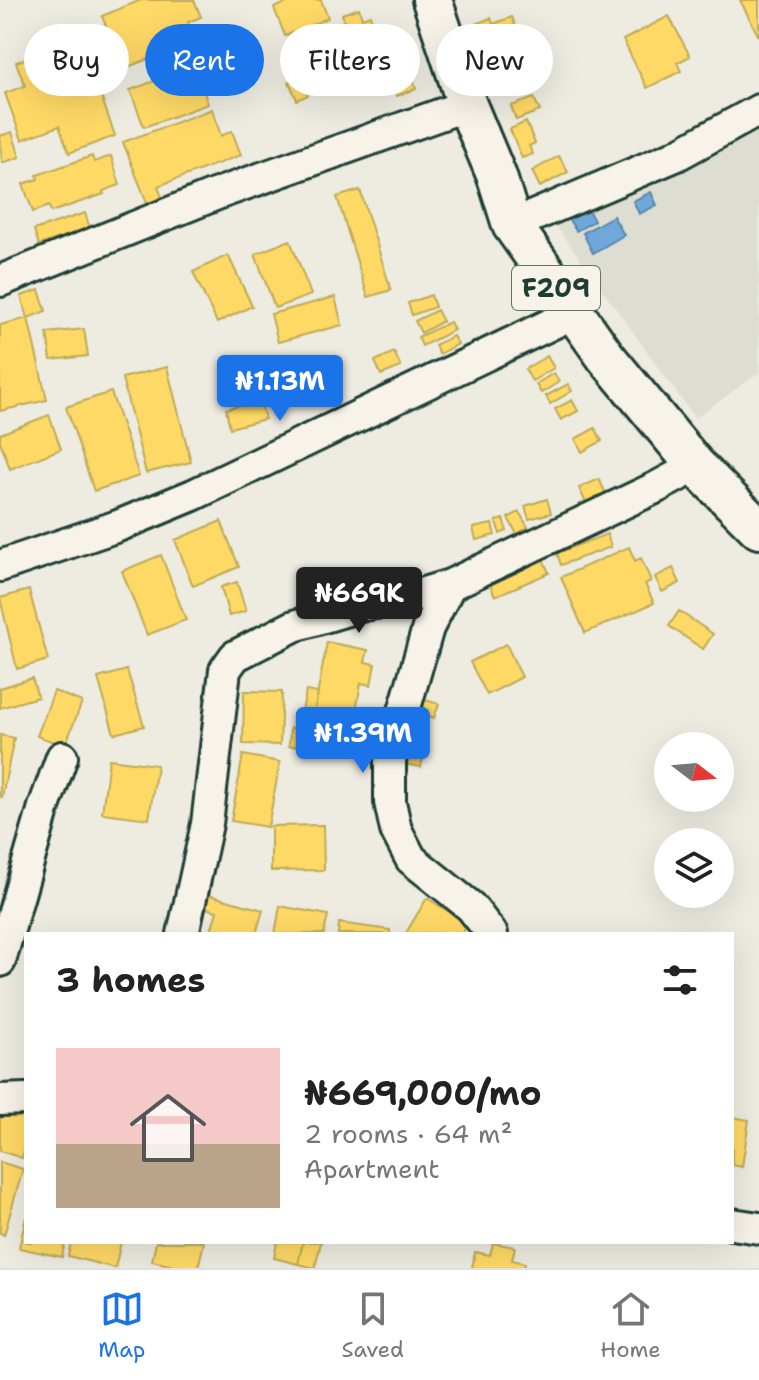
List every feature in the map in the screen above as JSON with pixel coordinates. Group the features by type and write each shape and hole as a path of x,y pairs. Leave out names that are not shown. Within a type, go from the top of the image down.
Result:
{"main road":[{"name":"F209","path":"432,0 512,225 606,357 696,466 759,529"}],"street":[{"path":"0,281 180,208 467,105"},
{"path":"512,225 675,156 759,110"},
{"path":"0,566 118,526 193,495 574,313"},
{"path":"183,932 207,824 225,670 235,656 294,626 364,605 407,598 450,585 696,466"},
{"path":"450,585 428,628 390,760 390,802 396,830 411,859 471,907 490,932"},
{"path":"0,961 44,807 62,757"},
{"path":"0,1100 24,1099"},
{"path":"734,1224 759,1228"}],"shaded area":[{"path":"759,122 759,373 695,418 549,216"}],"building: Homes":[{"path":"141,0 194,0 201,17 189,24 145,24 145,60 129,67 129,24 105,24 102,16"},
{"path":"293,0 321,0 328,18 314,24 280,24 274,8"},
{"path":"740,0 759,0 759,37"},
{"path":"359,8 362,18 370,15 373,24 336,24 344,21 342,14"},
{"path":"669,16 690,56 677,63 681,71 647,88 623,40"},
{"path":"512,17 515,24 493,24"},
{"path":"491,18 493,24 475,24"},
{"path":"24,59 24,83 16,62"},
{"path":"145,84 145,96 205,96 208,104 144,127 130,90"},
{"path":"24,86 24,96 101,96 115,136 69,153 59,126 22,140 5,93"},
{"path":"534,98 540,111 516,120 511,106"},
{"path":"212,109 221,136 232,131 241,155 158,186 164,203 149,208 123,142"},
{"path":"526,122 535,143 529,146 533,154 522,158 510,129"},
{"path":"12,132 20,157 2,163 0,136"},
{"path":"92,156 94,162 111,156 120,185 103,191 104,194 51,212 49,206 33,212 23,184 38,179 37,175"},
{"path":"559,156 568,172 540,187 532,171"},
{"path":"360,190 391,290 368,297 337,197"},
{"path":"85,213 90,228 39,245 34,230"},
{"path":"290,240 311,295 275,308 255,254"},
{"path":"228,255 252,306 217,323 193,272"},
{"path":"39,290 46,311 28,318 21,296"},
{"path":"431,295 435,307 412,315 408,303"},
{"path":"335,297 342,325 278,342 271,314"},
{"path":"437,310 443,321 421,333 415,321"},
{"path":"28,318 47,400 0,411 0,325"},
{"path":"450,322 454,330 422,346 418,337"},
{"path":"84,329 88,356 51,360 47,333"},
{"path":"453,336 458,344 439,354 435,345"},
{"path":"394,352 401,367 381,375 375,361"},
{"path":"547,356 554,368 532,381 525,369"},
{"path":"167,367 191,462 146,473 122,378"},
{"path":"554,373 559,382 541,393 536,384"},
{"path":"568,384 572,391 550,404 546,396"},
{"path":"111,392 139,476 94,491 66,407"},
{"path":"260,400 265,419 230,428 226,409"},
{"path":"572,400 578,411 561,420 555,409"},
{"path":"49,415 61,449 10,469 0,434"},
{"path":"595,428 602,441 582,452 575,439"},
{"path":"599,479 607,496 587,505 579,488"},
{"path":"547,499 551,513 529,519 525,506"},
{"path":"519,512 528,527 517,534 508,518"},
{"path":"503,519 507,531 500,534 496,521"},
{"path":"221,521 239,567 193,586 175,540"},
{"path":"492,524 495,535 476,540 473,528"},
{"path":"607,534 611,547 561,565 557,553"},
{"path":"629,547 635,561 641,558 651,581 645,584 654,603 585,633 561,577"},
{"path":"539,549 549,573 495,596 485,572"},
{"path":"161,555 186,620 147,635 122,571"},
{"path":"673,568 680,583 662,592 655,577"},
{"path":"237,582 246,611 229,616 221,587"},
{"path":"29,590 48,660 17,669 0,598"},
{"path":"679,611 713,634 703,649 669,626"},
{"path":"327,642 368,650 365,662 375,664 371,685 361,683 354,721 314,713"},
{"path":"506,644 522,677 487,695 470,662"},
{"path":"127,670 144,726 114,734 98,678"},
{"path":"32,678 38,697 0,708 0,688"},
{"path":"54,691 82,702 65,746 37,736"},
{"path":"244,691 282,692 280,745 243,744"},
{"path":"306,691 318,693 314,713 302,711"},
{"path":"418,698 439,704 434,718 414,711"},
{"path":"290,728 354,730 353,749 289,746"},
{"path":"0,735 14,738 2,797 0,797"},
{"path":"401,747 424,752 421,767 398,763"},
{"path":"243,755 280,762 268,827 231,821"},
{"path":"109,759 157,765 149,819 102,813"},
{"path":"323,825 324,870 271,871 271,826"},
{"path":"194,891 263,910 257,932 211,932 217,911 191,904"},
{"path":"427,898 468,924 463,932 407,932"},
{"path":"280,906 328,915 324,932 275,932"},
{"path":"339,923 390,930 390,932 338,932"},
{"path":"0,1108 24,1114 22,1158 0,1151"},
{"path":"734,1117 749,1120 742,1167 734,1165"},
{"path":"0,1162 23,1169 4,1235 0,1233"},
{"path":"24,1226 24,1244 65,1244 62,1257 19,1248"},
{"path":"71,1244 121,1244 115,1268 68,1256"},
{"path":"156,1244 204,1244 198,1268 182,1268 152,1261"},
{"path":"277,1244 303,1244 298,1264 274,1258"},
{"path":"303,1244 321,1244 315,1268 298,1264"},
{"path":"493,1244 515,1247 512,1260 525,1263 524,1268 472,1268 475,1252 490,1255"}],"building: Schools":[{"path":"651,192 657,205 639,214 633,201"},
{"path":"585,204 594,221 576,231 566,215"},
{"path":"613,216 624,235 593,253 583,233"}]}
